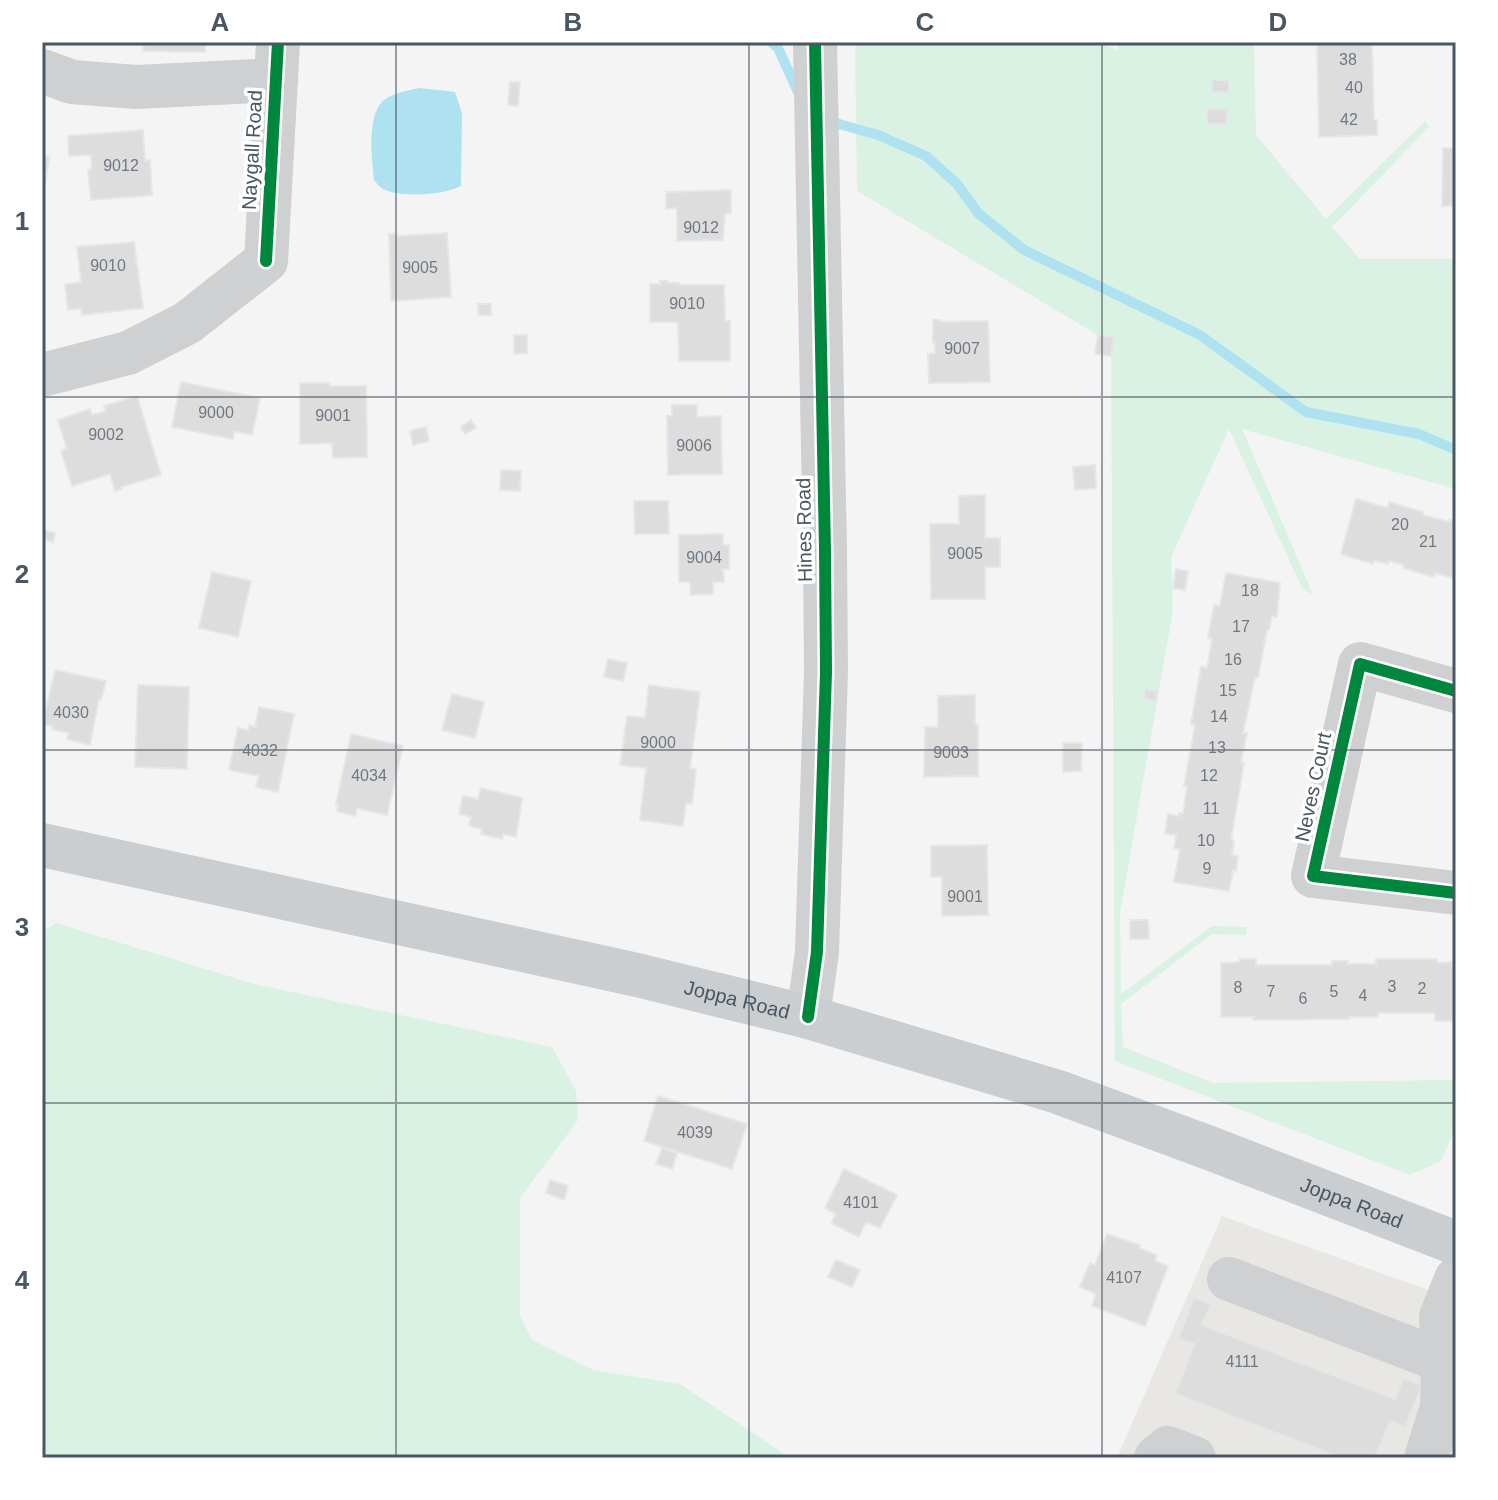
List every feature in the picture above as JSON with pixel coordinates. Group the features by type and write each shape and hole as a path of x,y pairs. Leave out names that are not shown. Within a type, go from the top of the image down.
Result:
{"main road":[{"name":"Joppa Road","path":"42,845 637,975 808,1017 1058,1092 1456,1243"}],"street":[{"name":"Hines Road","path":"808,1017 817,952 826,672 815,42"},
{"path":"42,71 72,82 136,87 277,61"},
{"name":"Naygall Road","path":"42,375 128,353 140,347 187,323 266,261 277,61"},
{"name":"Neves Court","path":"1456,691 1360,664 1313,876 1456,893"},
{"path":"1229,1279 1443,1361"},
{"path":"1426,1458 1442,1407 1441,1317 1456,1279"},
{"path":"1156,1458 1168,1448 1194,1458"}],"shaded area":[{"path":"1222,1216 1456,1300 1456,1458 1117,1458"}],"green space":[{"path":"855,42 1100,42 1118,50 1118,42 1254,42 1256,135 1326,219 1425,121 1429,127 1332,227 1360,259 1456,259 1456,489 1242,429 1313,594 1303,590 1229,429 1171,557 1173,610 1120,913 1121,994 1212,926 1247,927 1246,935 1212,934 1121,1004 1123,1047 1213,1083 1456,1080 1456,1127 1441,1161 1410,1175 1115,1061 1111,343 857,191"},
{"path":"56,923 254,984 552,1047 576,1091 578,1120 520,1198 520,1315 532,1340 593,1370 680,1384 788,1458 42,1458 42,932"}],"water":[{"path":"420,88 455,92 462,113 461,186 444,192 422,194 391,192 374,180 372,127 375,116 384,100"}],"building":[{"path":"144,42 205,42 205,52 143,51"},
{"path":"1317,42 1372,44 1377,135 1319,137"},
{"path":"1212,80 1229,80 1229,92 1212,92"},
{"path":"510,82 520,82 518,106 508,105"},
{"path":"1207,109 1227,109 1226,124 1207,124"},
{"path":"143,130 145,161 150,160 152,195 91,200 88,170 92,169 91,155 69,156 68,136"},
{"path":"1443,148 1456,148 1456,206 1442,206"},
{"path":"42,156 49,157 42,202"},
{"path":"731,190 731,213 725,214 723,240 677,241 677,208 666,209 666,192"},
{"path":"447,233 451,297 391,301 389,234"},
{"path":"134,242 143,308 82,315 81,308 68,310 65,284 81,282 77,247"},
{"path":"660,281 679,285 724,285 725,321 730,321 730,361 679,361 678,322 650,322 650,284 660,284"},
{"path":"478,304 491,304 491,315 479,315"},
{"path":"933,320 988,321 990,382 929,383 928,354 935,353"},
{"path":"514,335 527,335 527,353 514,354"},
{"path":"1098,335 1114,337 1111,356 1095,354"},
{"path":"181,382 260,398 252,435 234,431 233,439 172,427"},
{"path":"300,383 366,386 367,457 333,458 332,443 300,444"},
{"path":"137,396 161,475 115,491 110,474 72,486 61,451 67,449 58,420 90,409 92,415 106,411 104,406"},
{"path":"672,405 697,405 697,417 721,416 722,474 668,475 667,416 672,416"},
{"path":"471,420 476,428 465,434 461,427"},
{"path":"426,427 429,441 413,445 410,431"},
{"path":"1095,465 1096,488 1075,490 1073,467"},
{"path":"501,470 521,471 520,491 500,490"},
{"path":"985,495 985,538 1000,538 1000,567 985,567 985,599 931,599 930,524 959,524 959,496"},
{"path":"1356,499 1388,508 1389,502 1423,512 1423,515 1456,521 1456,579 1435,573 1434,577 1389,561 1388,564 1374,560 1373,564 1341,554"},
{"path":"634,501 668,501 669,534 635,534"},
{"path":"42,530 55,533 53,542 42,539"},
{"path":"723,534 723,545 729,545 729,569 723,569 724,582 713,582 713,594 691,595 690,582 679,582 679,535"},
{"path":"1176,569 1188,571 1185,590 1173,588"},
{"path":"212,572 251,581 238,637 199,628"},
{"path":"1226,573 1280,583 1277,617 1272,616 1267,630 1243,733 1247,733 1241,762 1244,763 1231,840 1234,841 1232,855 1238,856 1229,891 1174,882 1180,849 1174,848 1176,835 1165,834 1168,814 1179,816 1183,813 1187,786 1184,786 1195,725 1191,724 1201,667 1207,668 1214,605 1220,606"},
{"path":"608,659 627,663 623,681 604,677"},
{"path":"55,670 106,681 99,699 90,745 67,739 69,733 43,724"},
{"path":"138,685 189,687 187,769 135,767"},
{"path":"649,685 700,692 690,768 696,769 692,804 686,803 683,826 640,820 646,768 620,765 627,716 645,718"},
{"path":"1145,689 1157,691 1156,701 1144,699"},
{"path":"452,694 484,702 475,738 442,730"},
{"path":"975,695 978,776 924,777 925,727 938,727 938,696"},
{"path":"259,707 294,714 278,792 256,787 259,776 229,770 238,728 248,730 249,725 255,727"},
{"path":"351,734 403,746 387,815 357,808 355,816 337,811"},
{"path":"1063,743 1082,743 1081,771 1063,772"},
{"path":"481,788 522,798 516,837 503,834 502,839 481,834 482,829 469,826 471,817 459,814 463,796 478,799"},
{"path":"987,845 988,915 942,916 942,877 931,877 931,846"},
{"path":"1130,920 1148,920 1149,939 1130,939"},
{"path":"1240,959 1256,959 1256,965 1332,965 1332,961 1376,964 1376,959 1437,959 1438,963 1452,962 1452,966 1456,966 1456,1021 1435,1021 1435,1013 1378,1013 1378,1017 1349,1019 1253,1020 1254,1017 1221,1017 1221,963 1239,962"},
{"path":"658,1096 747,1124 732,1169 644,1141"},
{"path":"662,1148 677,1153 672,1169 656,1164"},
{"path":"844,1169 897,1195 880,1228 866,1222 859,1237 831,1223 836,1214 825,1208"},
{"path":"550,1180 568,1186 564,1200 546,1193"},
{"path":"1107,1234 1140,1245 1139,1248 1157,1255 1155,1261 1168,1266 1145,1326 1092,1306 1096,1294 1080,1287 1090,1263 1095,1265"},
{"path":"836,1260 860,1270 852,1287 828,1277"},
{"path":"1194,1297 1211,1304 1202,1325 1395,1399 1403,1378 1422,1385 1405,1427 1390,1421 1375,1458 1341,1458 1175,1394 1194,1344 1178,1339"}],"waterway":[{"path":"771,42 778,48 798,92"},
{"path":"832,122 878,135 926,156 957,184 978,213 1024,250 1200,335 1306,412 1419,434 1456,450"}],"cycle path":[{"path":"266,261 278,42"},
{"path":"808,1017 817,952 826,672 815,42"},
{"path":"1456,691 1360,664 1313,876 1456,893"}]}
